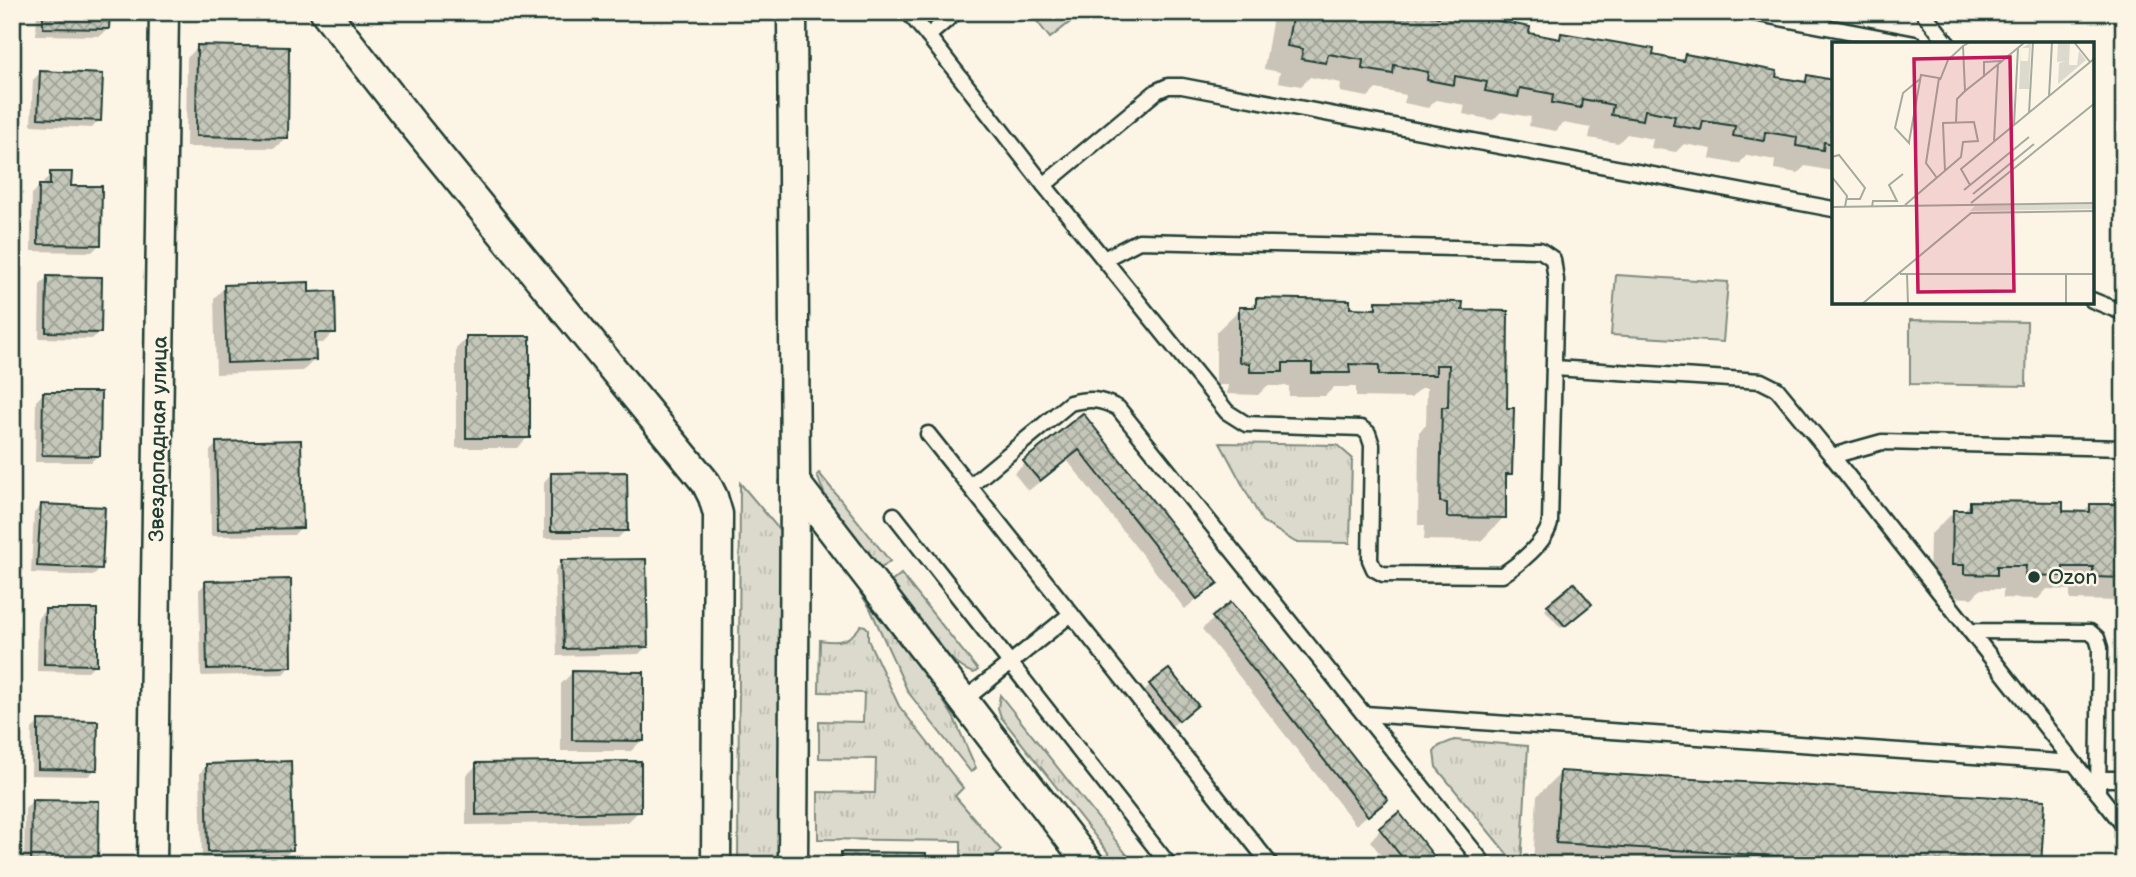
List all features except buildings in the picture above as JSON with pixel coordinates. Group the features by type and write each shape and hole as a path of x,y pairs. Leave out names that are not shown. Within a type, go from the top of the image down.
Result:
{"street":[{"name":"Звездопадная улица","path":"152,865 164,12"},
{"path":"325,12 412,123 706,483 713,497 718,514 716,865"},
{"path":"792,12 795,482 793,865"},
{"path":"795,482 1090,865"}],"lane":[{"path":"908,12 1044,185 1227,412 1246,424 1361,428 1368,433 1372,444 1370,560 1374,569 1383,574 1502,575 1548,533 1556,280 1553,259 1540,250 1139,241 1104,259"},
{"path":"929,36 956,12"},
{"path":"1749,12 1905,42"},
{"path":"1923,12 1946,42"},
{"path":"1044,185 1157,92 1168,86 1181,86 1832,209"},
{"path":"2094,301 2124,313"},
{"path":"1554,368 1761,381 1777,389 2074,763 2098,786 2124,826"},
{"path":"970,486 1070,403 1085,399 1102,400 1118,408 1485,865"},
{"path":"928,434 1271,865"},
{"path":"1832,456 1882,442 2124,448"},
{"path":"894,515 1169,865"},
{"path":"963,701 1072,614"},
{"path":"1970,631 2090,632 2097,638 2100,648 2098,786"},
{"path":"1365,714 2074,763"},
{"path":"2098,786 2124,779"}],"green space":[{"path":"1030,12 1083,12 1050,38"},
{"path":"1616,275 1728,282 1723,342 1611,335"},
{"path":"1910,320 2027,322 2026,386 1910,384"},
{"path":"1220,443 1337,445 1352,458 1350,543 1295,542 1262,521"},
{"path":"819,473 890,561 879,570 828,501 817,475"},
{"path":"740,483 783,534 781,865 738,865"},
{"path":"901,574 978,670 974,673 964,669 929,634 890,583"},
{"path":"860,593 937,691 954,718 976,768 971,772 908,692 870,608"},
{"path":"861,625 868,629 868,640 899,706 963,788 955,796 1001,850 985,865 961,865 961,841 818,839 818,792 875,793 876,759 819,758 819,721 863,722 864,693 819,692 820,640 843,640"},
{"path":"1000,695 1135,865 1118,865 1001,717 998,708"},
{"path":"1454,740 1528,746 1521,865 1516,865 1436,767 1434,752 1439,746"}],"place":[{"name":"Ozon","path":"2034,577"}]}
